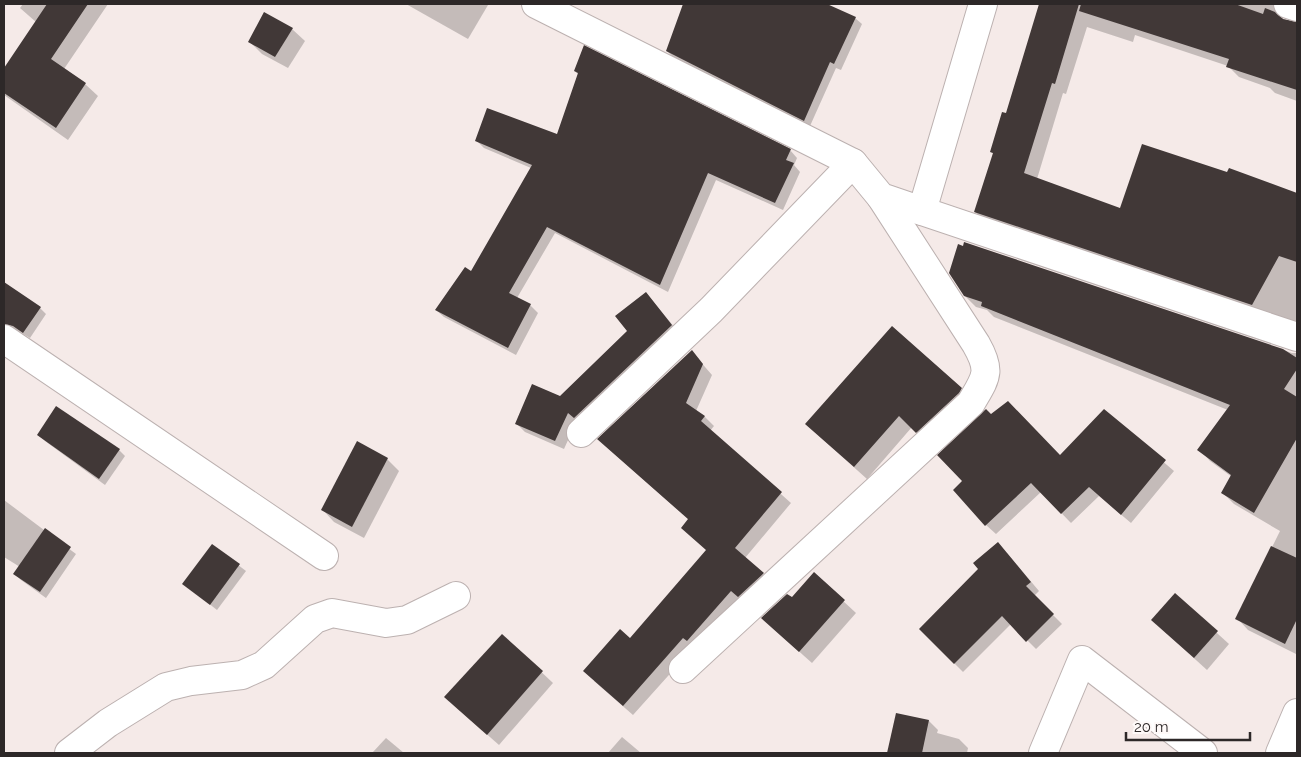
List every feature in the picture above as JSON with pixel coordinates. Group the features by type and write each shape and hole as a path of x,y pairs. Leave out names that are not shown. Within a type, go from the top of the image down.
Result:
{"street":[{"path":"536,4 854,163 881,197 985,360 986,378 971,403 683,669"},
{"path":"922,211 983,4"},
{"path":"1288,4 1297,7"},
{"path":"581,433 710,310 854,163"},
{"path":"881,197 1297,337"},
{"path":"4,339 324,556"},
{"path":"69,753 108,723 166,687 191,681 242,675 264,665 316,619 332,613 386,623 408,620 456,596"},
{"path":"1043,753 1082,660 1202,753"},
{"path":"1280,753 1297,713"}],"building":[{"path":"47,4 88,4 51,59 86,83 56,128 4,93 4,68"},
{"path":"683,4 827,4 856,17 834,64 830,62 804,121 666,51"},
{"path":"1039,4 1079,4 1055,84 1052,83 1024,173 1120,208 1142,144 1227,172 1229,168 1297,193 1297,262 1279,256 1252,305 974,212 993,153 990,152 1002,112 1006,113"},
{"path":"1081,4 1235,4 1263,14 1265,8 1275,12 1283,19 1297,22 1297,90 1226,67 1229,59 1079,11"},
{"path":"264,12 293,28 275,57 248,42"},
{"path":"584,45 791,149 786,160 794,163 775,203 708,173 660,285 547,227 509,293 531,304 508,348 435,310 465,267 471,271 532,165 475,141 487,108 557,134 578,73 574,71"},
{"path":"964,242 1283,349 1297,358 1297,369 1284,389 1297,397 1297,438 1254,513 1221,493 1231,475 1197,450 1230,405 981,306 982,302 964,296 949,273 958,244 963,246"},
{"path":"4,282 41,307 23,333 13,326 4,324"},
{"path":"646,292 672,325 574,418 568,413 555,441 515,424 532,384 560,396 627,331 615,316"},
{"path":"892,326 962,388 916,433 899,416 854,467 805,424"},
{"path":"692,350 703,364 686,403 705,416 701,421 782,492 735,548 764,573 738,597 731,591 687,641 683,638 623,706 583,671 620,629 630,638 706,550 681,528 688,519 597,439"},
{"path":"1008,401 1060,455 1104,409 1166,460 1121,515 1089,487 1061,514 1031,483 985,526 953,490 962,481 937,455 986,409 991,414"},
{"path":"56,406 120,449 99,479 37,435"},
{"path":"357,441 388,458 352,527 321,510"},
{"path":"45,528 71,547 40,592 13,574"},
{"path":"998,542 1031,582 1026,586 1054,614 1026,642 1002,616 954,664 919,629 978,569 973,563"},
{"path":"212,544 240,564 210,605 182,584"},
{"path":"1271,546 1297,558 1297,619 1285,644 1235,619"},
{"path":"814,572 845,600 799,652 761,618 787,594 792,597"},
{"path":"1175,593 1218,631 1194,658 1151,620"},
{"path":"502,634 543,671 487,735 444,697"},
{"path":"896,713 929,720 922,753 887,753"}]}
